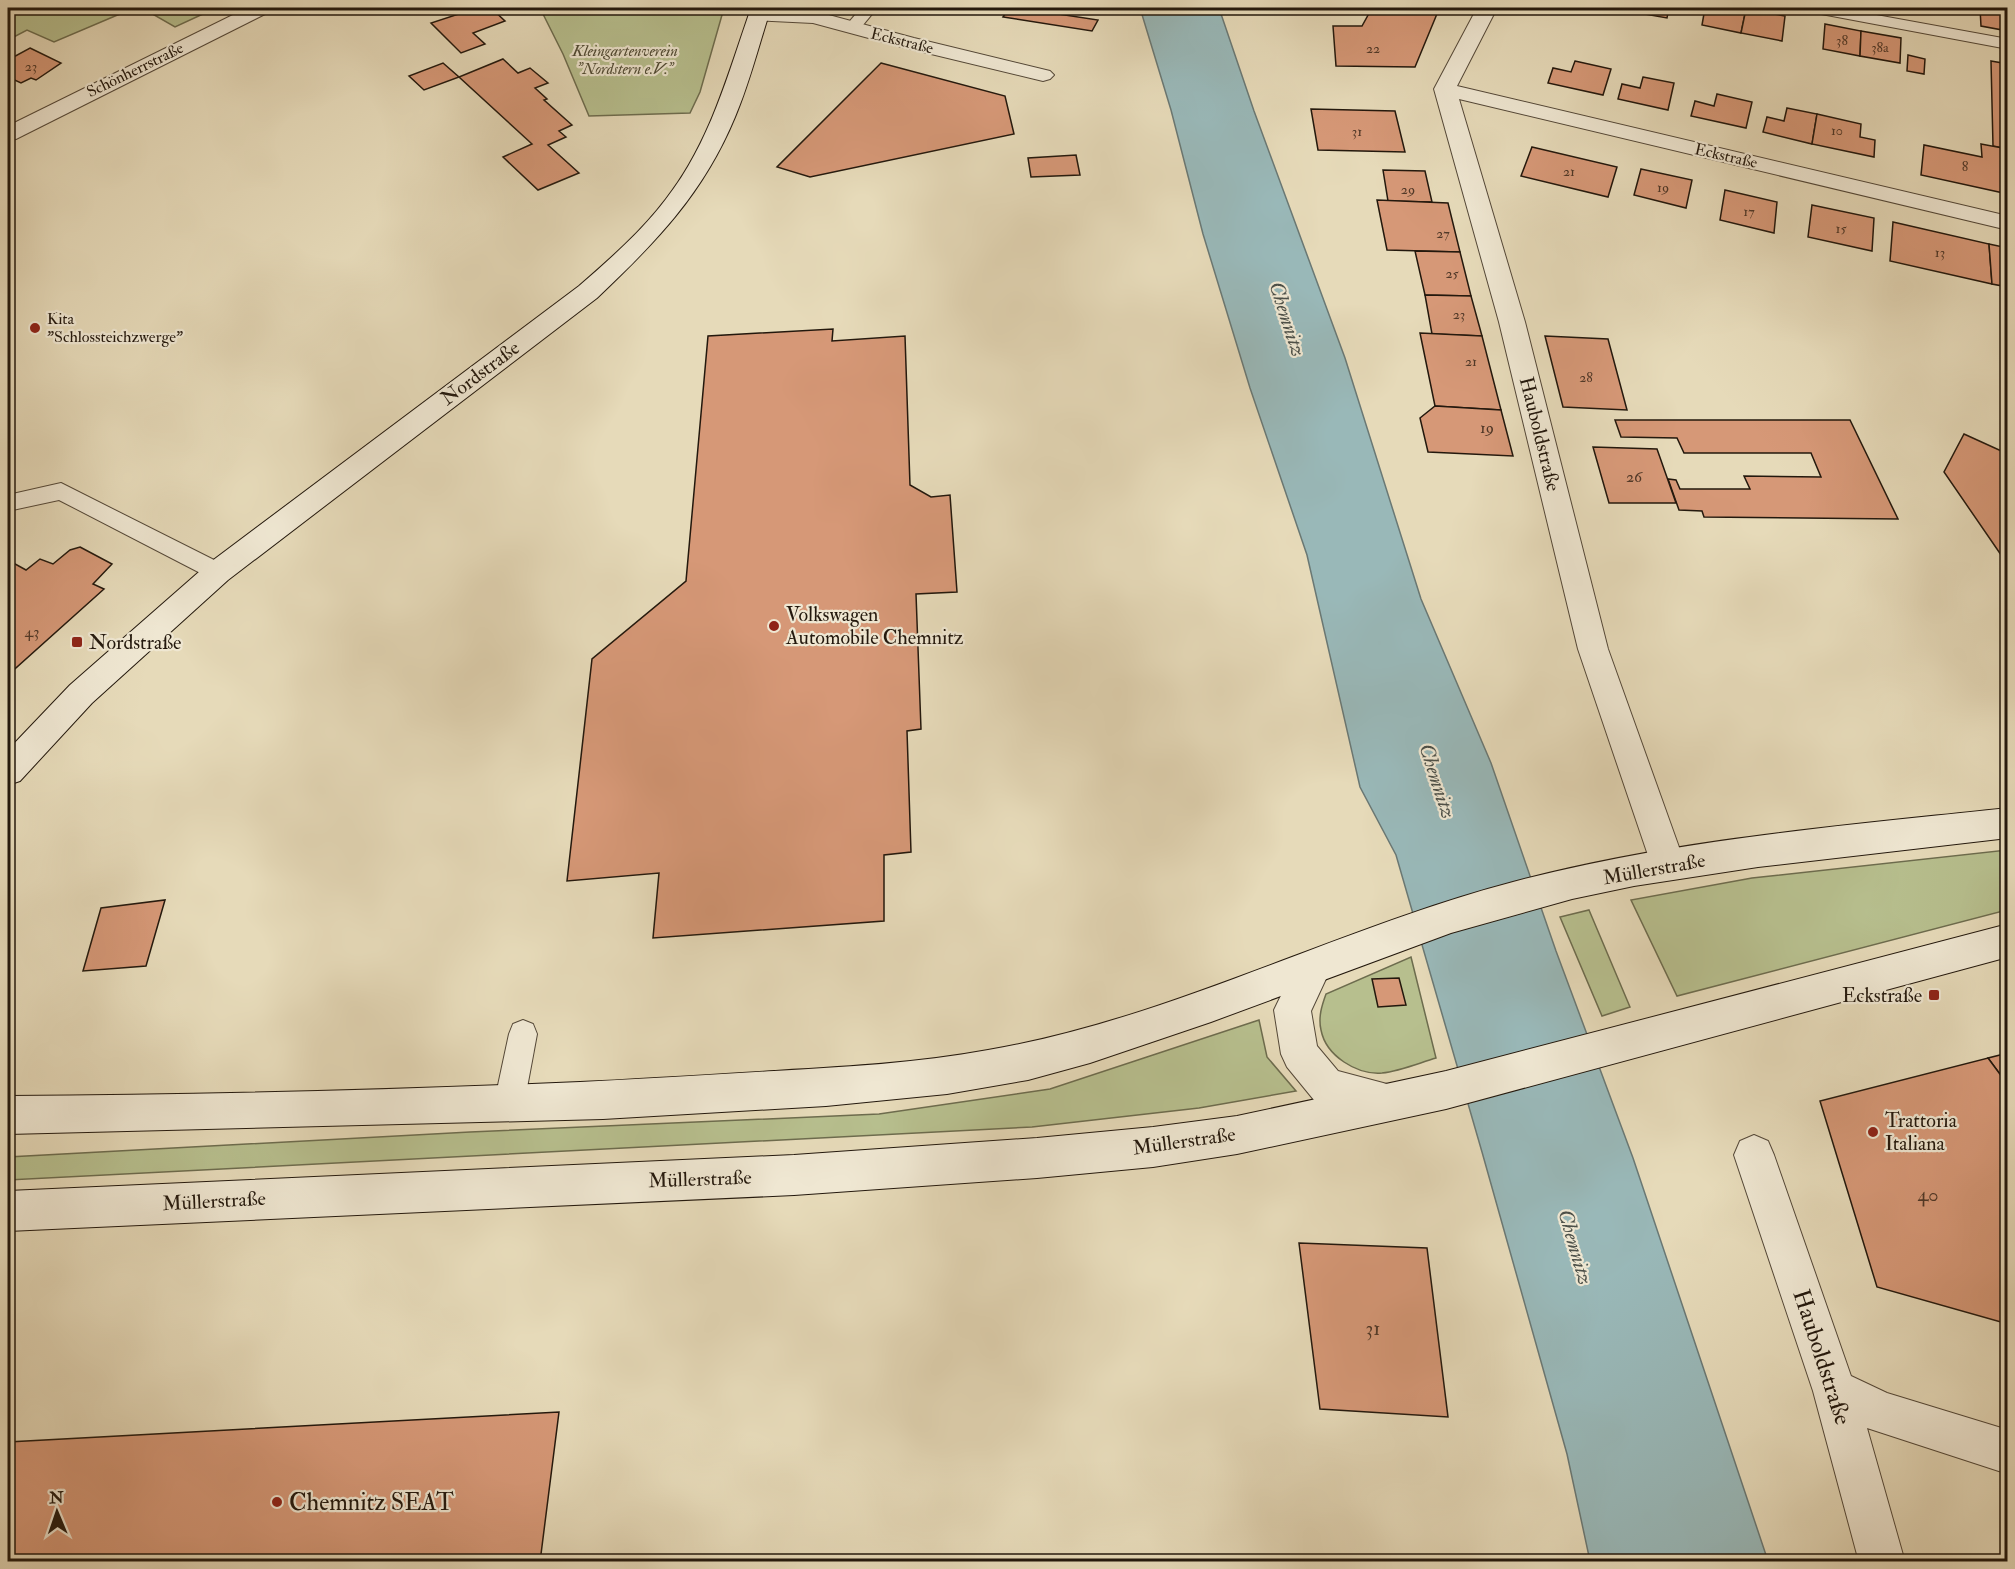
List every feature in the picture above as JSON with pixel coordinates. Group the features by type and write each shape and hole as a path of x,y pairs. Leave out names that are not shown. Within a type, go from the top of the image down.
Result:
{"main road":[{"name":"Schönherrstraße","path":"8,134 262,8"},
{"path":"1445,88 1487,8"},
{"name":"Eckstraße","path":"760,12 813,17 1043,75"},
{"name":"Nordstraße","path":"8,771 81,694 218,572 588,292 640,244 675,204 702,163 725,116 760,12"},
{"name":"Eckstraße","path":"1445,88 2007,223"},
{"name":"Hauboldstraße","path":"1445,88 1512,322 1593,649 1668,864"},
{"name":"Müllerstraße","path":"8,1115 509,1104 645,1098 931,1079 1029,1060 1155,1026 1401,933 1511,899 1552,889 1668,864 2007,824"},
{"name":"Müllerstraße","path":"8,1211 794,1175 1037,1158 1153,1147 1237,1134 1446,1090 2007,940"},
{"name":"Müllerstraße","path":"1313,968 1292,1010 1300,1054 1327,1086 1388,1102"},
{"name":"Hauboldstraße","path":"1754,1155 1835,1391 1882,1562"},
{"path":"1835,1391 1883,1413 2007,1452"}],"lane":[{"path":"852,28 869,8"},
{"path":"1816,8 2007,44"},
{"path":"8,503 61,491 218,572"},
{"path":"509,1104 523,1034"}],"green space":[{"path":"8,8 134,8 54,42 27,30 8,40"},
{"path":"142,8 216,8 175,27"},
{"name":"Kleingartenverein \"Nordstern e.V.\"","path":"540,8 724,8 700,92 690,113 589,116 563,54"},
{"path":"2007,850 2007,910 1677,996 1631,900 1752,878"},
{"path":"1589,910 1630,1007 1602,1016 1560,917"},
{"path":"1411,957 1436,1058 1382,1073 1363,1071 1344,1062 1329,1048 1321,1030 1320,1016 1326,994"},
{"path":"1259,1020 1267,1057 1296,1091 1199,1108 1032,1127 8,1180 8,1157 470,1132 879,1114 1050,1089"}],"water":[{"name":"Chemnitz","path":"1140,8 1219,8 1254,111 1345,358 1421,599 1491,763 1556,951 1633,1158 1768,1561 1590,1561 1567,1454 1396,855 1360,787 1307,555 1250,388 1203,234 1171,110"}],"building":[{"path":"477,8 491,8 505,21 473,33 485,44 461,53 431,23"},
{"path":"1009,8 1098,20 1092,31 1003,17"},
{"path":"1372,8 1439,9 1415,67 1336,66 1333,26 1362,26"},
{"path":"1628,8 1669,8 1667,18 1627,11"},
{"path":"1705,8 1746,9 1741,33 1702,25"},
{"path":"1980,8 2008,8 2008,31 1981,26"},
{"path":"1746,9 1785,16 1782,41 1741,33"},
{"path":"1825,24 1861,31 1860,56 1823,49"},
{"path":"1861,31 1901,38 1900,63 1860,56"},
{"path":"30,48 61,63 36,80 31,78 21,83 8,77 8,60"},
{"path":"1908,55 1925,59 1924,74 1907,71"},
{"path":"503,59 518,73 530,68 548,83 535,88 547,99 544,100 572,125 559,131 566,137 548,145 579,173 538,190 503,157 532,144 459,77"},
{"path":"1575,61 1611,69 1603,95 1548,83 1553,68 1571,72"},
{"path":"1991,61 2008,64 2008,149 1993,146"},
{"path":"443,63 459,77 424,90 409,76"},
{"path":"881,63 1005,96 1014,134 810,177 777,167"},
{"path":"1643,77 1674,83 1668,110 1618,99 1622,84 1640,88"},
{"path":"1717,94 1752,102 1746,128 1691,116 1695,101 1714,106"},
{"path":"1787,108 1817,114 1812,144 1763,132 1767,117 1784,121"},
{"path":"1311,109 1395,111 1405,152 1318,150"},
{"path":"1817,114 1861,124 1860,137 1875,140 1874,157 1812,144"},
{"path":"1981,144 2008,149 2008,194 1921,175 1924,145 1982,157"},
{"path":"1532,147 1617,167 1608,197 1521,176"},
{"path":"1076,155 1080,175 1031,177 1028,158"},
{"path":"1641,169 1692,180 1686,208 1634,195"},
{"path":"1383,170 1425,171 1432,202 1388,201"},
{"path":"1725,190 1777,202 1774,233 1720,220"},
{"path":"1377,200 1448,203 1460,252 1387,250"},
{"path":"1812,205 1874,218 1872,251 1808,237"},
{"path":"1893,222 1989,244 1992,284 1890,261"},
{"path":"1989,244 2008,248 2008,287 1992,284"},
{"path":"1415,251 1460,252 1471,296 1425,295"},
{"path":"1425,295 1471,296 1482,336 1432,334"},
{"name":"Volkswagen Automobile Chemnitz","path":"833,329 832,341 905,336 910,485 931,497 950,495 957,592 916,594 921,729 907,731 911,852 884,855 884,921 653,938 659,873 567,881 592,659 686,581 708,336"},
{"path":"1420,333 1482,336 1501,410 1435,406"},
{"path":"1545,336 1608,339 1627,410 1563,407"},
{"path":"1435,406 1501,410 1513,456 1428,452 1420,418"},
{"path":"1615,420 1850,420 1898,519 1704,517 1702,511 1679,510 1668,479 1676,480 1680,489 1750,489 1744,476 1821,477 1811,453 1684,453 1677,438 1621,437"},
{"path":"1964,434 2008,454 2008,565 1944,472"},
{"path":"1593,447 1657,449 1676,503 1609,503"},
{"path":"80,547 112,564 93,584 104,589 8,675 8,560 26,570 40,559 53,564 70,550"},
{"path":"165,900 146,966 83,971 101,908"},
{"path":"1399,978 1406,1005 1378,1007 1372,979"},
{"path":"2008,1053 2008,1085 1988,1058"},
{"path":"1988,1058 2008,1085 2008,1324 1877,1287 1820,1101"},
{"path":"1299,1243 1427,1248 1448,1417 1320,1409"},
{"name":"Chemnitz SEAT","path":"559,1412 540,1562 8,1562 8,1442"}],"place":[{"name":"Kita \"Schlossteichzwerge\"","path":"35,328"},
{"name":"Volkswagen Automobile Chemnitz","path":"774,626"},
{"name":"Nordstraße","path":"77,642"},
{"name":"Eckstraße","path":"1934,995"},
{"name":"Trattoria Italiana","path":"1873,1132"},
{"name":"Chemnitz SEAT","path":"277,1502"}]}
